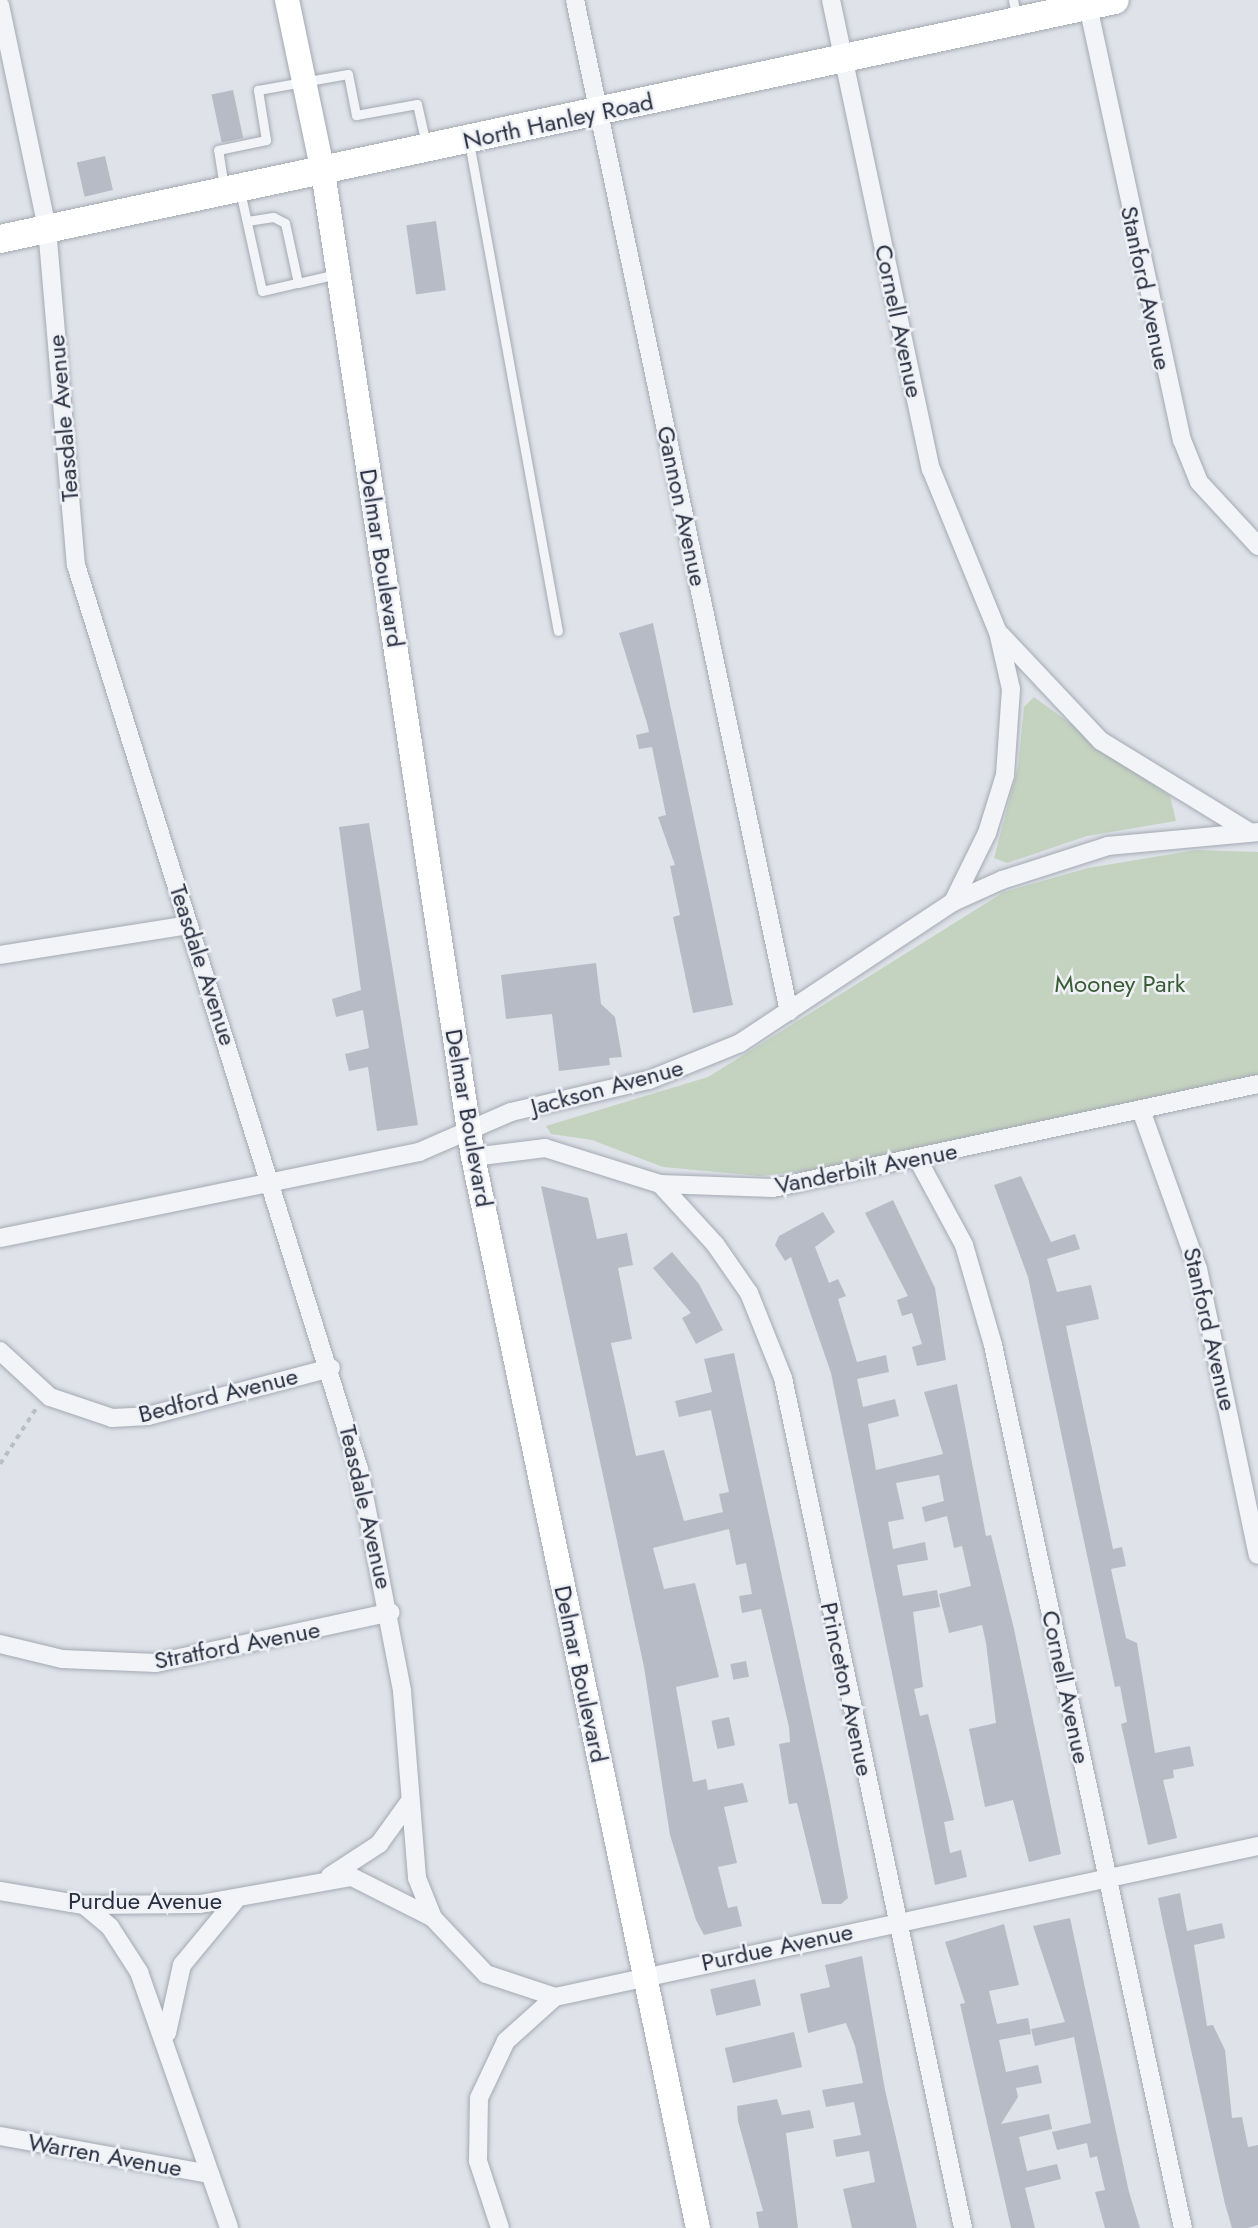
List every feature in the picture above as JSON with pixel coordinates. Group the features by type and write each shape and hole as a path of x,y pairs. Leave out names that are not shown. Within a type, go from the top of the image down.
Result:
{"main road":[{"name":"Delmar Boulevard","path":"287,0 323,172 473,1157 698,2228"},
{"name":"North Hanley Road","path":"0,239 843,59 1015,10 1101,3"}],"street":[{"name":"Gannon Avenue","path":"575,0 789,1012"},
{"name":"Cornell Avenue","path":"831,0 931,469 998,632 1013,734 987,833 953,902"},
{"name":"Stanford Avenue","path":"1101,3 1182,440 1199,482 1258,545"},
{"name":"Teasdale Avenue","path":"0,5 47,228 76,565 331,1368 390,1612 417,1878 433,1918"},
{"name":"Cornell Avenue","path":"998,632 1101,741 1253,832"},
{"name":"Jackson Avenue","path":"0,1238 419,1152 511,1112 696,1064 789,1012 953,902 1049,862 1108,846 1253,832"},
{"path":"0,955 189,925"},
{"name":"Vanderbilt Avenue","path":"473,1157 545,1148 660,1184 773,1188 1258,1084"},
{"name":"Stanford Avenue","path":"1141,1110 1198,1269 1258,1555"},
{"name":"Cornell Avenue","path":"917,1158 964,1245 993,1346 1183,2228"},
{"name":"Princeton Avenue","path":"660,1184 715,1244 771,1339 963,2228"},
{"name":"Bedford Avenue","path":"0,1351 46,1393 112,1418 148,1416 331,1368"},
{"name":"Stratford Avenue","path":"0,1644 62,1659 156,1663 390,1612"},
{"name":"Purdue Avenue","path":"0,1891 84,1905 235,1901 330,1876 379,1844 410,1801"},
{"name":"Purdue Avenue","path":"330,1876 378,1886 433,1918 486,1974 555,1997 1258,1846"},
{"path":"167,2042 182,1965 235,1901"},
{"path":"84,1905 124,1945 167,2042 229,2228"},
{"path":"500,2228 478,2161 479,2098 506,2041 555,1997"},
{"name":"Warren Avenue","path":"0,2136 210,2174"}],"lane":[{"path":"339,274 262,291 256,244 218,150 266,140 258,90 348,74 356,115 417,104 427,149"},
{"path":"469,140 558,631"},
{"path":"247,221 273,217 285,223 284,238 289,263 298,283"}],"path":[{"path":"0,1464 46,1393"}],"green space":[{"path":"1034,697 1170,796 1176,821 1087,836 1007,863 994,858 1018,767 1024,707"},
{"name":"Mooney Park","path":"1196,850 1258,852 1258,1076 817,1170 760,1176 663,1167 592,1140 551,1134 546,1126 708,1077 1004,892 1088,868"}],"building":[{"path":"233,90 243,138 222,143 211,95"},
{"path":"105,156 113,190 85,197 77,163"},
{"path":"436,221 446,290 416,294 406,225"},
{"path":"653,623 733,1005 693,1013 673,917 680,915 670,866 675,865 658,817 666,815 652,747 639,749 636,735 649,732 619,633"},
{"path":"369,823 418,1125 377,1131 368,1067 349,1071 345,1054 369,1048 363,1010 336,1017 332,999 361,990 339,827"},
{"path":"596,963 601,1004 615,1017 622,1057 609,1058 610,1065 559,1071 552,1014 506,1019 501,975"},
{"path":"1021,1176 1051,1242 1075,1234 1080,1249 1047,1259 1057,1292 1091,1285 1099,1319 1066,1326 1113,1549 1122,1547 1126,1566 1111,1569 1126,1638 1137,1643 1155,1753 1190,1746 1194,1766 1173,1770 1174,1778 1163,1780 1177,1838 1148,1845 1121,1724 1127,1722 1120,1686 1115,1687 1028,1277 994,1185"},
{"path":"541,1186 588,1198 597,1239 627,1233 633,1265 618,1268 632,1339 611,1343 636,1456 664,1450 684,1521 723,1512 719,1494 729,1492 711,1410 679,1417 675,1401 712,1392 704,1359 734,1353 829,1796 848,1898 841,1904 822,1904 797,1803 789,1804 779,1744 790,1742 789,1727 761,1609 742,1613 739,1596 752,1594 746,1563 736,1565 729,1529 653,1548 664,1589 695,1583 719,1677 676,1687 693,1782 706,1779 708,1790 743,1783 748,1802 724,1807 737,1863 718,1867 728,1908 737,1906 742,1926 704,1935 696,1920 670,1835 644,1667"},
{"path":"893,1200 935,1288 946,1360 917,1366 912,1347 922,1344 912,1313 902,1316 897,1300 908,1296 865,1213"},
{"path":"823,1212 835,1232 815,1247 829,1283 838,1279 846,1296 838,1299 857,1362 886,1355 889,1372 857,1379 863,1407 895,1399 899,1416 868,1424 876,1470 943,1454 924,1392 957,1384 986,1536 991,1535 1014,1629 1061,1854 1029,1862 1013,1800 985,1807 969,1729 996,1723 986,1643 982,1625 949,1633 939,1594 971,1586 962,1546 954,1548 947,1516 925,1522 922,1507 944,1501 939,1475 896,1483 904,1519 888,1522 893,1549 925,1542 928,1560 897,1565 903,1596 937,1590 940,1607 913,1612 923,1687 914,1689 920,1716 928,1714 951,1806 954,1820 944,1822 950,1853 961,1850 967,1877 935,1885 831,1373 791,1257 785,1261 775,1245 779,1236"},
{"path":"672,1252 699,1284 723,1330 696,1344 682,1318 691,1313 653,1268"},
{"path":"746,1661 749,1677 733,1680 730,1664"},
{"path":"729,1717 735,1745 717,1749 711,1721"},
{"path":"1180,1893 1187,1931 1222,1923 1225,1938 1194,1945 1207,2026 1213,2025 1225,2050 1232,2118 1242,2117 1248,2147 1258,2145 1258,2225 1248,2228 1232,2228 1225,2204 1163,1923 1158,1898"},
{"path":"1070,1918 1129,2192 1140,2228 1105,2228 1095,2192 1105,2190 1097,2156 1090,2158 1087,2143 1057,2150 1052,2132 1091,2123 1074,2037 1035,2046 1031,2029 1065,2022 1033,1926"},
{"path":"1004,1924 1019,1985 989,1991 997,2024 1028,2018 1031,2034 999,2040 1006,2072 1038,2065 1042,2083 1016,2088 1018,2097 1001,2124 1049,2114 1052,2129 1019,2137 1027,2171 1057,2164 1061,2179 1025,2188 1035,2228 1011,2228 960,2004 965,2003 945,1942"},
{"path":"862,1956 885,2090 917,2228 852,2228 843,2189 875,2182 869,2151 836,2157 833,2140 861,2135 854,2102 826,2107 822,2090 863,2083 855,2046 846,2023 808,2033 800,1994 830,1987 825,1965"},
{"path":"755,1979 761,2005 716,2016 710,1989"},
{"path":"794,2032 802,2067 733,2083 725,2048"},
{"path":"777,2099 782,2115 810,2110 814,2128 786,2133 798,2228 759,2228 756,2212 763,2211 738,2121 737,2106"}]}
